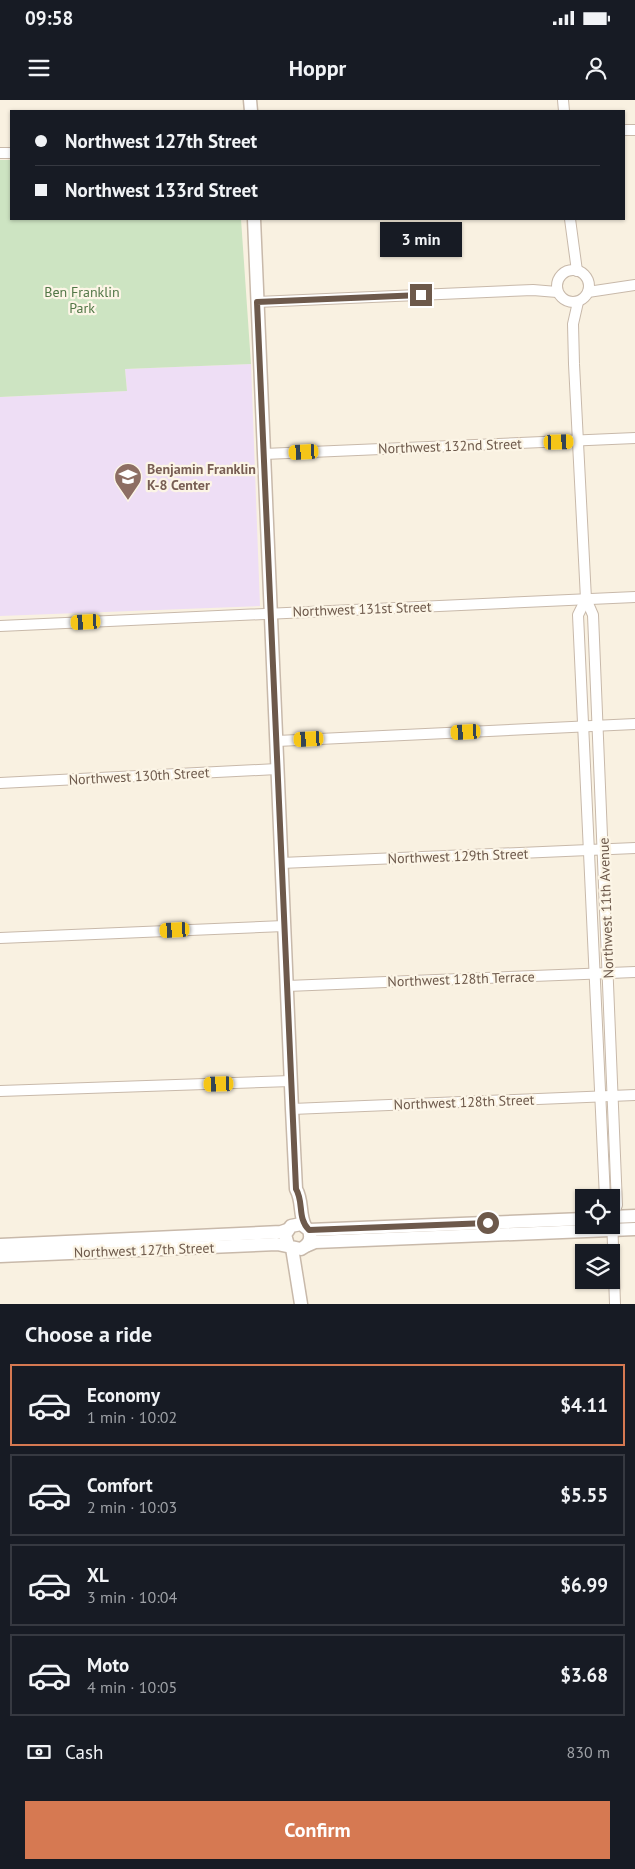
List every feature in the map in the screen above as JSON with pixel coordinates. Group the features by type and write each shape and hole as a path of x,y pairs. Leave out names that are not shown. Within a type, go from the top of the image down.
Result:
{"street":[{"path":"254,220 296,1189 286,1241 290,1247 301,1300"},
{"path":"570,220 572,271"},
{"path":"572,271 584,275 588,287 582,300 573,302 560,296 557,288 558,278 572,271"},
{"path":"588,287 616,282 632,285"},
{"path":"257,302 533,290 538,286 557,288"},
{"name":"Northwest 11th Avenue","path":"573,302 586,599 593,615 617,1189"},
{"name":"Northwest 132nd Street","path":"264,454 635,438"},
{"name":"Northwest 131st Street","path":"0,626 272,612 635,597"},
{"name":"Northwest 11th Avenue","path":"586,599 578,615 604,1189"},
{"path":"277,741 635,724"},
{"name":"Northwest 130th Street","path":"0,783 278,769"},
{"name":"Northwest 129th Street","path":"282,863 635,848"},
{"path":"0,938 284,926"},
{"name":"Northwest 128th Terrace","path":"287,986 635,972"},
{"path":"0,1091 291,1081"},
{"name":"Northwest 128th Street","path":"292,1109 635,1095"},
{"path":"296,1189 300,1195 301,1219 311,1235 302,1259 303,1282 301,1300"},
{"path":"620,1219 635,1216"},
{"path":"289,1228 301,1224 307,1228 575,1219"},
{"path":"290,1247 301,1249 315,1242 575,1223"},
{"path":"620,1223 635,1229"},
{"name":"Northwest 127th Street","path":"0,1245 281,1232 289,1228"},
{"name":"Northwest 11th Avenue","path":"612,1234 615,1304"},
{"name":"Northwest 127th Street","path":"0,1256 277,1244 290,1247"}],"shaded area":[{"name":"Benjamin Franklin K-8 Center","path":"251,364 260,606 0,616 0,397 127,391 125,369"}],"green space":[{"name":"Ben Franklin Park","path":"0,160 10,160 10,220 241,220 251,364 125,369 127,391 0,397"}],"place":[{"name":"Benjamin Franklin K-8 Center","path":"128,501"}],"route":[{"path":"421,295 257,302 296,1189 300,1195 301,1219 309,1230 488,1223"}]}
